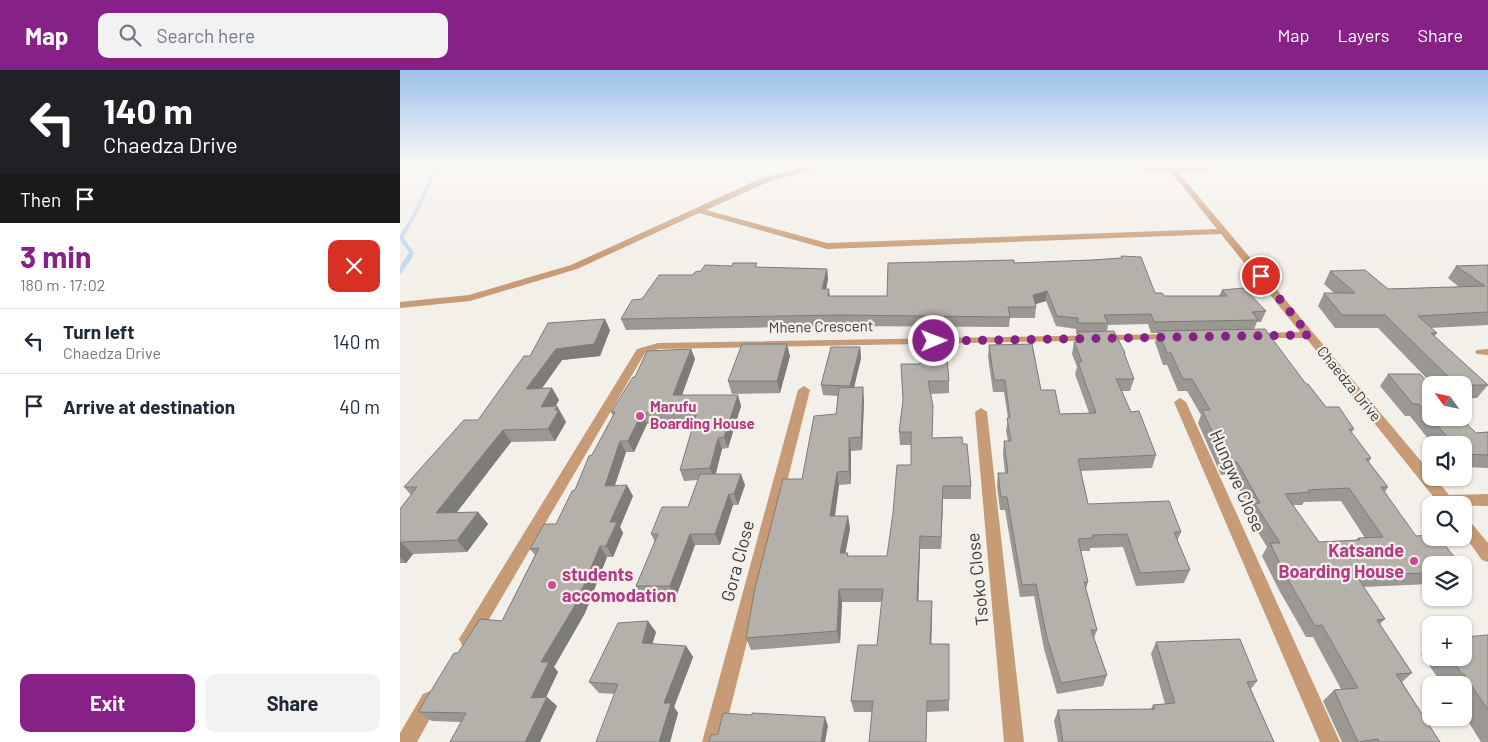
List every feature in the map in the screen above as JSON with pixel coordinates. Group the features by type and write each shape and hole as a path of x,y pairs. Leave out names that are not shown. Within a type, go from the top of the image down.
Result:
{"street":[{"path":"402,305 470,298 574,268 733,194"},
{"name":"Chaedza Drive","path":"1194,194 1441,496"},
{"path":"698,210 827,246 1225,231"},
{"path":"1240,336 1309,335"},
{"name":"Mhene Crescent","path":"462,648 641,351 658,346 1181,337"},
{"name":"Gora Close","path":"712,742 804,390"},
{"name":"Hungwe Close","path":"1180,402 1330,742"},
{"name":"Tsoko Close","path":"981,412 1014,742"},
{"path":"1472,501 1488,500"},
{"path":"1472,534 1488,555"},
{"path":"406,742 436,691"}],"building":[{"path":"1121,256 1141,257 1155,293 1162,293 1164,296 1227,296 1222,290 1244,288 1266,311 1252,312 1258,320 1154,322 1151,314 1104,315 1108,323 1078,323 1078,318 1057,316 1047,291 1033,295 1036,307 1008,307 1010,317 839,315 621,319 632,300 642,299 659,275 693,275 695,272 701,271 705,265 732,266 733,263 757,263 755,267 827,269 822,289 829,289 828,296 887,296 888,263 1014,260 1014,263 1122,258"},
{"path":"1488,265 1488,312 1418,316 1437,333 1431,333 1488,385 1472,385 1472,376 1448,376 1385,315 1342,315 1324,293 1355,293 1330,271 1365,270 1388,289 1485,286 1456,266"},
{"path":"605,319 594,344 556,349 526,389 552,388 541,407 557,406 555,410 559,410 548,429 503,430 436,513 478,512 457,540 400,543 400,509 417,487 404,487 464,420 478,420 524,356 530,356 548,323"},
{"path":"1265,329 1306,384 1308,384 1326,407 1339,407 1354,429 1349,429 1371,458 1366,459 1388,487 1381,487 1416,536 1422,536 1422,546 1446,546 1454,556 1422,556 1422,573 1356,575 1385,619 1377,620 1412,673 1396,674 1422,714 1422,726 1430,726 1440,742 1379,742 1378,739 1358,742 1334,690 1358,688 1322,625 1315,626 1287,578 1270,543 1280,543 1255,504 1260,503 1237,462 1227,462 1202,410 1210,410 1192,379 1183,379 1171,353 1167,353 1158,331","holes":["1349,488 1383,537 1358,538 1360,540 1319,542 1285,494 1310,492 1308,490"]},
{"path":"1114,331 1125,353 1134,379 1116,379 1131,412 1139,411 1156,455 1078,459 1088,504 1169,501 1181,532 1174,532 1190,570 1140,573 1127,534 1092,535 1093,538 1078,539 1088,582 1084,582 1097,630 1091,630 1107,675 1061,683 1047,638 1036,584 1022,585 1007,497 1001,497 998,473 1008,473 1004,441 1011,441 1007,418 1010,418 1005,380 994,380 989,345 1032,344 1041,390 1055,390 1060,414 1096,413 1078,362 1082,362 1074,342 1078,342 1078,332"},
{"path":"742,344 787,344 777,381 728,381"},
{"path":"946,346 949,381 928,381 933,406 932,438 962,437 963,444 967,444 971,486 943,486 941,537 920,536 917,601 932,601 930,644 949,644 949,700 927,701 926,742 869,742 873,701 851,701 858,645 877,645 883,589 839,589 837,631 746,638 755,588 783,479 802,479 814,416 836,414 839,388 863,387 861,437 849,438 849,471 837,472 830,516 848,516 840,553 848,553 847,556 887,556 897,465 911,465 911,432 899,432 903,400 901,364 920,364 920,347"},
{"path":"831,347 860,347 850,386 821,385"},
{"path":"691,349 673,395 738,395 724,437 718,438 710,468 680,470 697,412 642,413 628,441 620,441 605,486 627,485 610,522 617,522 606,546 600,546 577,602 541,662 549,662 531,698 547,697 525,742 450,742 466,713 418,712 454,653 458,653 480,619 502,621 539,548 530,549 544,524 556,524 572,491 575,490 589,456 592,455 615,412 611,412 633,377 635,377 647,351"},
{"path":"1388,374 1420,374 1422,376 1422,408 1419,404 1413,404"},
{"path":"1438,426 1469,426 1476,433 1488,432 1488,455 1472,454 1472,436 1446,436"},
{"path":"700,474 741,474 734,494 729,494 715,534 690,534 670,586 636,586 658,534 651,534 662,507 688,507"},
{"path":"648,621 642,643 686,646 664,703 671,703 659,742 596,742 618,684 589,682 618,623"},
{"path":"1488,635 1488,710 1472,686 1472,676 1462,674 1456,666 1472,666 1472,636"},
{"path":"1240,639 1257,681 1247,682 1274,742 1063,742 1058,710 1155,709 1153,705 1175,703 1156,642"},
{"path":"723,713 825,717 821,742 709,742 711,735 718,734"}],"waterway":[{"path":"409,257 412,253 401,238 424,194"},
{"path":"400,271 410,256"}],"place":[{"name":"Marufu Boarding House","path":"640,416"},
{"name":"Katsande Boarding House","path":"1414,561"},
{"name":"students accomodation","path":"552,585"}],"route":[{"path":"934,341 1309,335 1261,276"}]}
